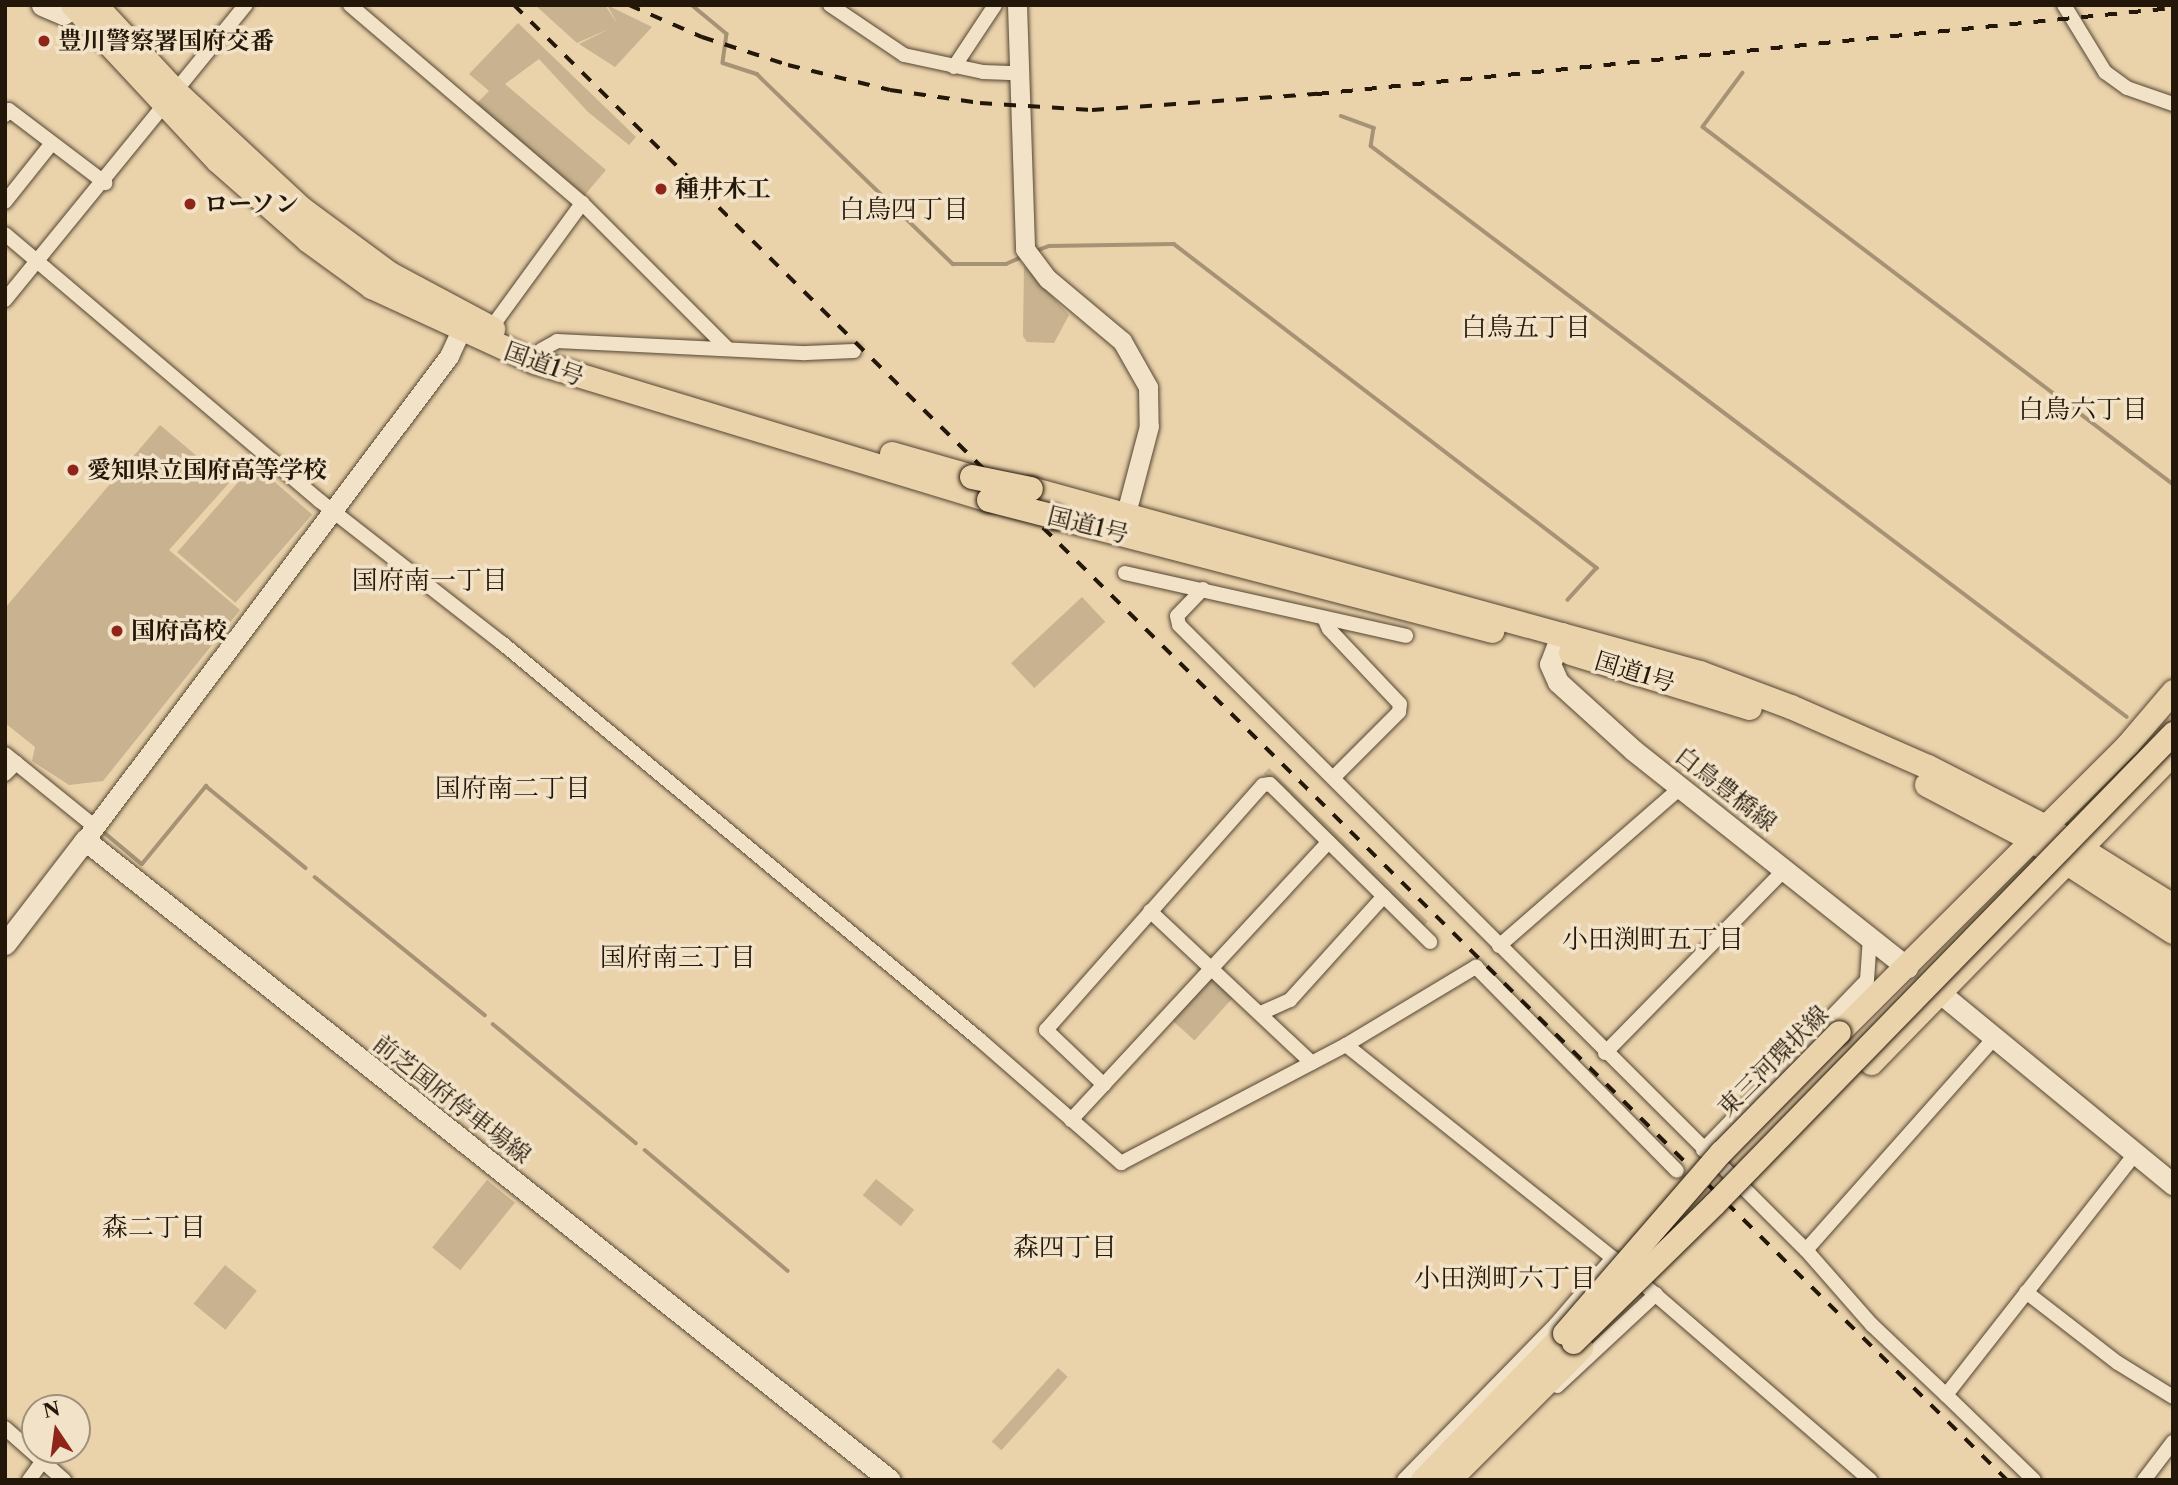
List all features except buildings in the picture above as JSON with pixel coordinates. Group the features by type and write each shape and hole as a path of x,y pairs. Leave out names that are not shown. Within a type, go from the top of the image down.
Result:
{"highway":[{"name":"国道1号","path":"81,6 170,99 302,209 351,249 464,323 586,380 989,500 1055,517 1123,523"},
{"name":"国道1号","path":"464,323 491,328 541,349 972,477 1031,489 1123,523 1559,640 1700,673 1880,744 2074,854 2173,906"},
{"name":"国道1号","path":"2074,854 2173,932"}],"main road":[{"path":"42,5 62,13 81,6"},
{"name":"白鳥豊橋線","path":"1559,640 1550,664 1558,682 1681,788 1907,967"},
{"name":"東三河環状線","path":"1448,1480 1573,1341 1721,1152 2127,745 2173,691"},
{"name":"東三河環状線","path":"1423,1480 1487,1425 1714,1204 2173,733"},
{"name":"東三河環状線","path":"1423,1480 1573,1341 1752,1185 2173,754"},
{"path":"5,944 90,833"},
{"name":"前芝国府停車場線","path":"90,833 890,1480"},
{"path":"1940,992 2134,1155 2173,1184"},
{"name":"東三河環状線","path":"1448,1480 1487,1425"}],"street":[{"path":"5,300 105,183 246,5"},
{"path":"350,5 582,203 727,348"},
{"path":"830,5 904,55 954,67 1016,73"},
{"path":"954,67 995,5"},
{"path":"1017,5 1016,73 1025,249 1048,279 1122,341 1147,387 1149,426 1123,523"},
{"path":"2064,5 2105,72 2127,88 2173,104"},
{"path":"5,115 9,110 105,183"},
{"path":"5,202 52,143"},
{"path":"491,328 582,203"},
{"path":"5,234 334,509 831,916 1121,1163 1346,1045 1476,967 1677,1171"},
{"path":"5,774 11,759 90,833 449,356 464,323"},
{"path":"541,349 557,341 855,351"},
{"path":"1125,573 1406,636"},
{"path":"1203,589 1177,616 1179,625 1605,1053 1806,1250 1872,1325 2034,1480"},
{"path":"1324,618 1329,629 1400,704 1399,712 1333,779"},
{"path":"1104,1084 1046,1030 1263,785 1270,785 1430,942"},
{"path":"1499,946 1681,788"},
{"path":"1071,1120 1328,842"},
{"path":"1605,1053 1785,869"},
{"path":"1261,1013 1290,1000 1384,896"},
{"path":"1150,911 1312,1063"},
{"path":"1703,1150 1867,981 1870,937"},
{"path":"1806,1250 1995,1037"},
{"path":"1346,1045 1613,1258 1870,1480"},
{"path":"1945,1395 2134,1155"},
{"path":"1405,1480 1556,1324 1613,1258"},
{"path":"2026,1292 2119,1363 2173,1397"},
{"path":"1462,1480 1536,1403 1656,1294"},
{"path":"5,1428 21,1443"},
{"path":"2144,1480 2173,1443"},
{"path":"29,1480 41,1464"},
{"path":"44,1464 64,1480"}],"shaded area":[{"path":"535,5 605,5 618,25 607,5 652,27 615,67 579,44 611,28 577,43"},
{"path":"518,23 636,137 629,145 588,112 539,59 505,84 606,170 584,196 475,105 489,91 469,74"},
{"path":"1024,266 1069,315 1054,343 1027,342 1023,336"},
{"path":"160,425 229,483 169,550 240,610 103,781 69,785 32,761 35,747 5,723 5,608"},
{"path":"254,464 312,515 235,603 177,552"},
{"path":"1082,597 1105,622 1034,688 1011,663"},
{"path":"1269,768 1428,922 1422,927 1263,774"},
{"path":"1213,975 1235,995 1194,1040 1172,1020"},
{"path":"876,1179 914,1210 901,1226 863,1195"},
{"path":"487,1180 515,1203 460,1270 432,1248"},
{"path":"225,1265 257,1291 225,1330 194,1304"},
{"path":"1058,1368 1068,1377 1001,1450 992,1442"}],"waterway":[{"path":"692,5 727,34 723,63 757,74 953,264 1006,264 1022,257"},
{"path":"1743,73 1703,127 2173,484"},
{"path":"1341,116 1374,128 1371,146 2127,717"},
{"path":"1036,251 1049,246 1174,244 1597,568 1568,600"},
{"path":"105,833 142,864 206,786 306,868"},
{"path":"315,877 485,1015"},
{"path":"493,1024 636,1143"},
{"path":"645,1150 788,1271"}],"railway":[{"path":"514,5 2007,1480"},
{"path":"629,5 702,37 788,65 890,90 980,103 1092,110 1317,94 2173,8"}],"place":[{"name":"豊川警察署国府交番","path":"44,41"},
{"name":"種井木工","path":"661,189"},
{"name":"ローソン","path":"190,204"},
{"name":"愛知県立国府高等学校","path":"73,470"},
{"name":"国府高校","path":"117,631"}],"district":[{"name":"白鳥四丁目","path":"904,210"},
{"name":"白鳥五丁目","path":"1526,328"},
{"name":"白鳥六丁目","path":"2083,410"},
{"name":"国府南一丁目","path":"430,581"},
{"name":"国府南二丁目","path":"513,789"},
{"name":"小田渕町五丁目","path":"1653,940"},
{"name":"国府南三丁目","path":"678,958"},
{"name":"森二丁目","path":"154,1228"},
{"name":"森四丁目","path":"1065,1248"},
{"name":"小田渕町六丁目","path":"1505,1279"}]}
